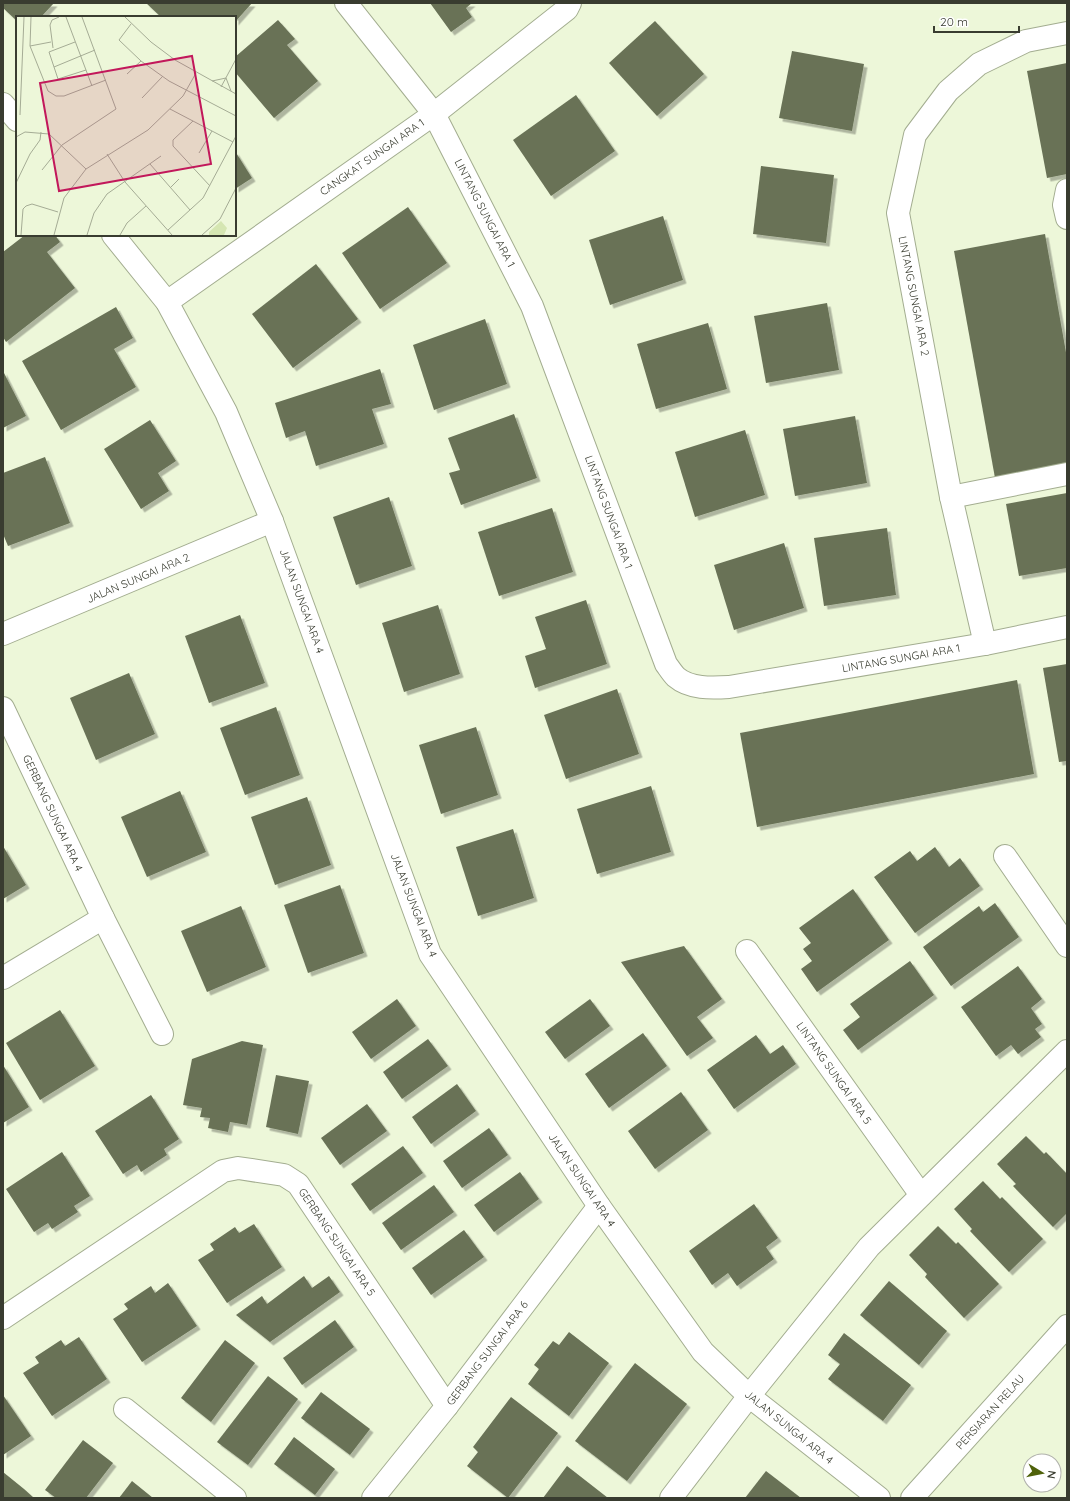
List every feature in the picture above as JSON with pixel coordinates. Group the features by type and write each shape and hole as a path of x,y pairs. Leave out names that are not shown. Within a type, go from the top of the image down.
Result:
{"street":[{"name":"LINTANG SUNGAI ARA 1","path":"346,3 434,114 532,306 666,664 676,677 691,685 710,688 728,687 985,644 1067,628"},
{"name":"CANGKAT SUNGAI ARA 1","path":"167,302 434,114 567,9 570,3"},
{"name":"LINTANG SUNGAI ARA 2","path":"985,644 951,497 898,213 915,135 948,91 979,64 1026,41 1067,34"},
{"path":"3,104 16,119"},
{"path":"1067,190 1064,205 1067,218"},
{"name":"JALAN SUNGAI ARA 4","path":"114,236 167,302 226,412 272,521 430,954 598,1206 703,1352 749,1396 879,1498"},
{"path":"951,497 1067,474"},
{"name":"JALAN SUNGAI ARA 2","path":"3,634 272,521"},
{"name":"GERBANG SUNGAI ARA 4","path":"3,708 103,918 162,1034"},
{"path":"1005,856 1067,946"},
{"path":"3,978 103,918"},
{"name":"LINTANG SUNGAI ARA 5","path":"747,951 921,1195"},
{"path":"671,1498 749,1396 869,1247 1067,1051"},
{"name":"GERBANG SUNGAI ARA 5","path":"3,1318 223,1171 238,1168 284,1175 298,1184 447,1406"},
{"name":"GERBANG SUNGAI ARA 6","path":"373,1498 447,1406 598,1206"},
{"name":"PERSIARAN RELAU","path":"912,1498 1067,1326"},
{"path":"125,1410 235,1498"}],"building":[{"path":"3,3 54,3 42,16 16,16 16,20 3,8"},
{"path":"146,3 252,3 236,21 236,16 160,16"},
{"path":"430,3 472,3 466,8 472,17 451,32"},
{"path":"278,20 295,39 287,45 318,81 274,118 236,73 236,56"},
{"path":"655,21 704,74 657,116 609,63"},
{"path":"792,51 864,64 852,131 779,118"},
{"path":"1067,63 1067,174 1047,178 1027,71"},
{"path":"576,95 615,151 551,196 513,140"},
{"path":"236,153 252,178 236,188"},
{"path":"761,166 834,175 826,243 753,234"},
{"path":"408,207 447,263 380,309 342,253"},
{"path":"663,216 683,280 610,305 589,240"},
{"path":"1045,234 1067,358 1067,465 995,478 954,251"},
{"path":"24,236 56,236 60,242 47,252 75,288 6,342 3,337 3,252"},
{"path":"316,264 358,319 293,368 252,314"},
{"path":"827,303 839,370 766,383 754,316"},
{"path":"116,307 133,338 114,349 136,387 61,430 22,361"},
{"path":"485,319 507,384 434,410 413,345"},
{"path":"708,323 727,389 656,409 637,344"},
{"path":"380,369 391,404 372,409 384,444 316,466 305,431 286,438 275,403"},
{"path":"3,371 26,416 3,428"},
{"path":"514,414 537,478 461,505 449,473 460,470 448,438"},
{"path":"855,416 867,483 795,496 783,429"},
{"path":"150,420 176,461 158,473 169,491 141,509 104,449"},
{"path":"745,430 765,495 695,517 675,452"},
{"path":"45,457 70,523 8,546 3,534 3,473"},
{"path":"1067,493 1067,568 1019,576 1006,504"},
{"path":"389,497 412,566 356,585 333,517"},
{"path":"552,508 573,572 499,596 478,532"},
{"path":"887,528 896,595 824,606 814,538"},
{"path":"784,543 804,608 734,630 714,565"},
{"path":"586,600 607,664 535,688 525,656 546,649 535,617"},
{"path":"438,605 460,674 404,692 382,623"},
{"path":"240,615 265,683 209,703 185,636"},
{"path":"1067,664 1067,761 1059,762 1043,668"},
{"path":"129,673 155,734 96,760 70,698"},
{"path":"1017,680 1034,774 757,827 740,733"},
{"path":"617,689 639,754 566,779 544,715"},
{"path":"276,707 300,775 245,795 220,728"},
{"path":"476,727 498,795 441,814 419,745"},
{"path":"651,786 671,852 597,874 577,809"},
{"path":"180,791 206,852 147,877 121,817"},
{"path":"307,797 331,865 275,885 251,817"},
{"path":"513,829 534,898 478,916 456,847"},
{"path":"3,846 26,885 3,899"},
{"path":"935,847 949,867 960,858 980,886 915,933 874,877 910,851 917,861"},
{"path":"340,885 364,953 308,973 284,905"},
{"path":"853,889 889,940 817,992 801,969 812,961 803,949 811,943 799,928"},
{"path":"995,903 1019,937 951,986 923,947 979,906 983,912"},
{"path":"241,906 266,967 207,992 181,931"},
{"path":"684,946 722,999 697,1017 713,1038 687,1056 621,962"},
{"path":"910,961 934,995 858,1050 843,1030 860,1017 850,1004"},
{"path":"1018,966 1042,999 1031,1008 1042,1024 1035,1029 1041,1037 1018,1054 1011,1045 996,1056 961,1007"},
{"path":"397,999 416,1026 371,1059 352,1032"},
{"path":"590,999 610,1026 565,1059 545,1032"},
{"path":"60,1010 95,1066 40,1100 6,1043"},
{"path":"643,1033 667,1066 609,1108 585,1074"},
{"path":"756,1035 770,1054 783,1045 796,1064 734,1109 707,1070"},
{"path":"428,1039 448,1066 402,1099 383,1072"},
{"path":"242,1041 263,1045 247,1125 230,1122 228,1132 208,1128 210,1118 200,1117 202,1108 183,1105 192,1059"},
{"path":"3,1065 29,1107 3,1123"},
{"path":"276,1075 309,1081 298,1134 266,1127"},
{"path":"457,1084 476,1111 431,1144 412,1117"},
{"path":"681,1092 708,1130 655,1169 628,1131"},
{"path":"151,1095 179,1139 164,1149 167,1155 141,1172 137,1165 123,1174 95,1131"},
{"path":"367,1104 387,1131 340,1165 321,1138"},
{"path":"489,1128 508,1155 462,1188 443,1161"},
{"path":"1026,1136 1044,1154 1046,1152 1067,1174 1067,1213 1053,1227 1013,1186 1016,1184 997,1164"},
{"path":"403,1146 423,1173 370,1211 351,1184"},
{"path":"62,1152 90,1196 74,1206 78,1212 52,1229 48,1223 34,1232 6,1189"},
{"path":"520,1172 539,1199 494,1232 474,1205"},
{"path":"983,1181 1000,1199 1002,1197 1043,1239 1009,1272 970,1231 972,1229 954,1209"},
{"path":"434,1185 454,1212 401,1250 382,1223"},
{"path":"754,1204 778,1238 766,1247 774,1259 737,1286 728,1273 712,1285 689,1251"},
{"path":"254,1224 282,1267 227,1303 198,1260 214,1250 210,1244 235,1227 239,1233"},
{"path":"938,1226 956,1244 958,1242 999,1284 964,1318 925,1277 927,1274 909,1255"},
{"path":"464,1230 484,1257 431,1295 412,1268"},
{"path":"304,1276 312,1288 329,1276 340,1292 270,1342 236,1315 262,1296 267,1304"},
{"path":"889,1281 947,1331 919,1365 860,1315"},
{"path":"168,1283 197,1326 142,1362 113,1319 128,1309 124,1304 151,1286 155,1293"},
{"path":"335,1320 354,1347 302,1385 283,1358"},
{"path":"569,1332 609,1363 569,1416 528,1384 539,1369 534,1365 553,1341 559,1345"},
{"path":"844,1333 911,1385 883,1421 828,1379 840,1364 828,1355"},
{"path":"79,1337 107,1379 52,1416 23,1373 39,1363 35,1357 61,1340 65,1346"},
{"path":"225,1340 255,1363 211,1422 181,1398"},
{"path":"635,1363 687,1404 627,1481 575,1441"},
{"path":"268,1376 298,1399 248,1465 217,1442"},
{"path":"321,1392 370,1429 350,1455 301,1418"},
{"path":"3,1395 31,1436 3,1455"},
{"path":"511,1397 558,1433 508,1498 467,1466 478,1452 473,1447"},
{"path":"294,1437 335,1469 315,1495 274,1464"},
{"path":"83,1440 113,1463 86,1498 56,1498 45,1490"},
{"path":"567,1466 608,1498 543,1498"},
{"path":"766,1471 801,1498 745,1498"},
{"path":"3,1472 24,1489 34,1498 3,1498"},
{"path":"132,1481 153,1498 119,1498"}]}
